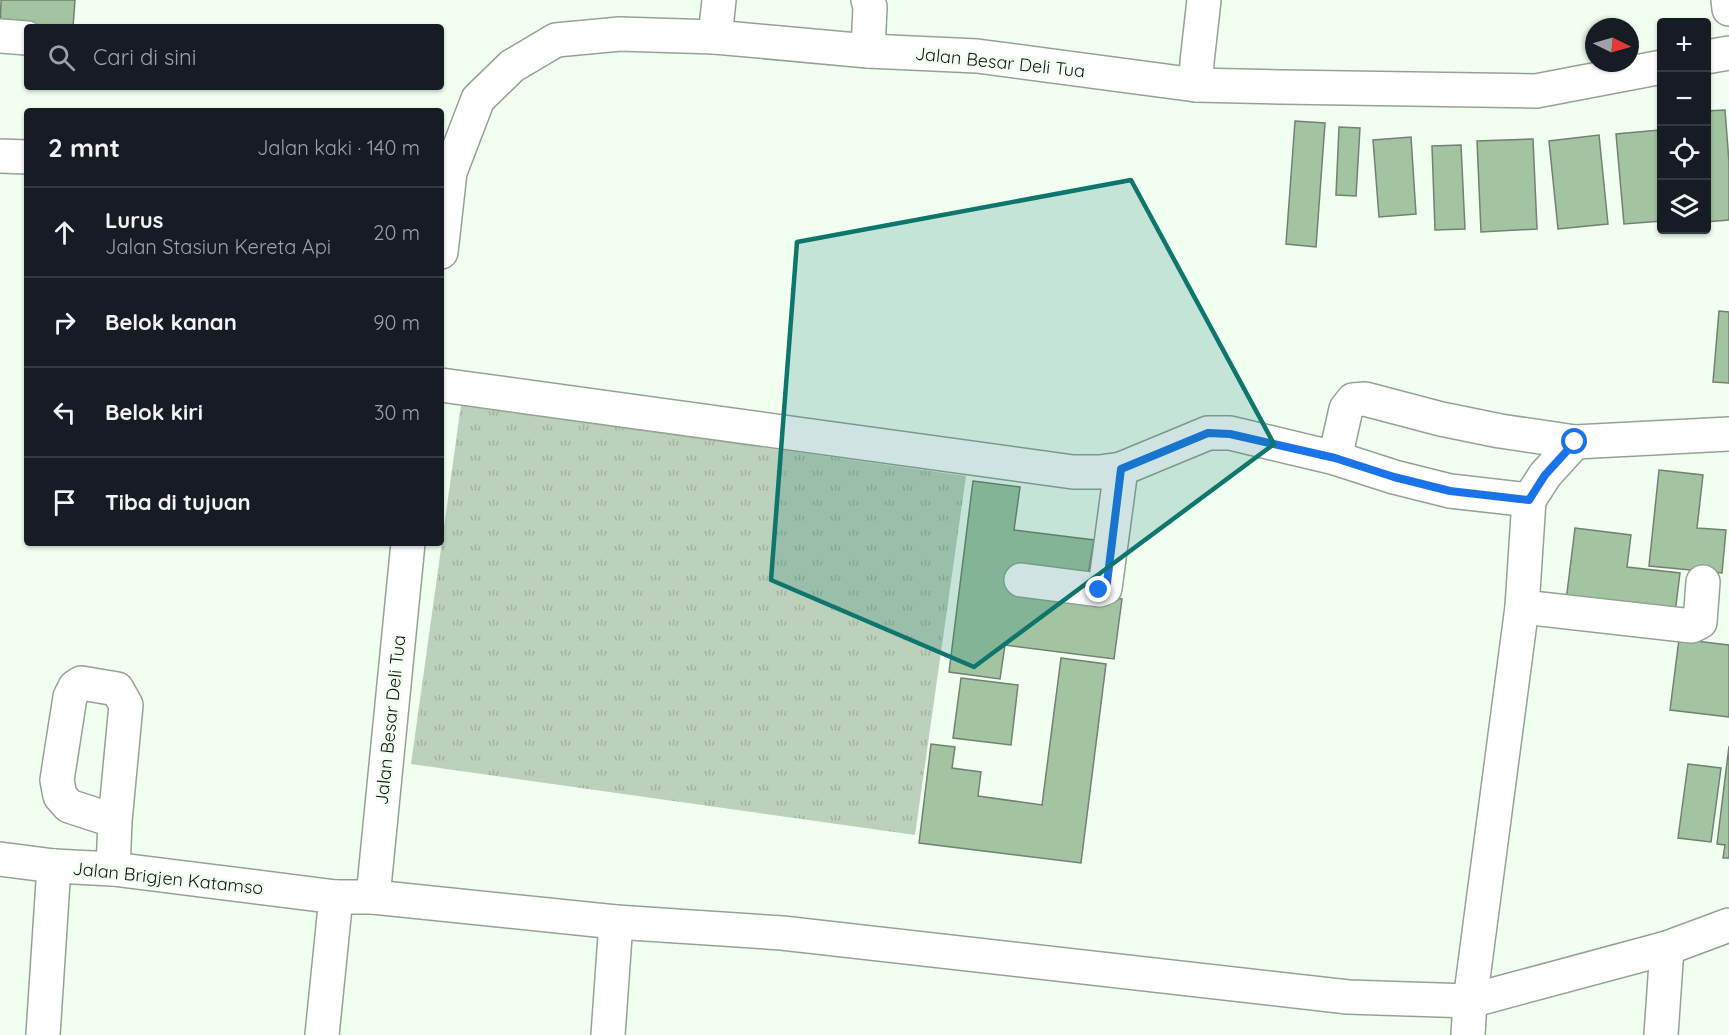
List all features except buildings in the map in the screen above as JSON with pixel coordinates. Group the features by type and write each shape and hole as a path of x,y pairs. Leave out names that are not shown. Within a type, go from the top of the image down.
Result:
{"main road":[{"path":"715,37 719,0"},
{"path":"868,0 870,7 868,51"},
{"path":"1196,85 1204,0"},
{"path":"1728,0 1729,9"},
{"name":"Jalan Besar Deli Tua","path":"444,204 446,172 478,99 512,66 556,40 620,34 715,37 868,51 977,56 1196,85 1536,91 1657,68"},
{"path":"0,36 24,38"},
{"path":"1711,56 1729,53"},
{"path":"0,156 24,156"},
{"path":"444,385 1073,472 1121,469 1208,433 1230,434 1335,458 1394,477 1450,491 1529,500"},
{"path":"1335,458 1346,410 1353,400 1365,399 1451,421 1575,442 1729,434"},
{"path":"1468,1035 1470,1001 1522,607 1529,500 1545,475 1575,442"},
{"path":"1021,580 1099,590 1105,588 1121,469"},
{"name":"Jalan Besar Deli Tua","path":"373,897 408,546"},
{"path":"1522,607 1692,626 1700,622 1703,582"},
{"path":"113,869 115,821"},
{"name":"Jalan Brigjen Katamso","path":"0,859 54,866 113,869 336,897 373,897 616,922 782,933 1074,964 1348,997 1470,1001 1667,948 1728,924"},
{"path":"43,1035 54,866"},
{"path":"322,1035 336,897"},
{"path":"608,1035 616,922"},
{"path":"1661,1035 1667,948"}],"highlighted area":[{"path":"1131,180 1274,444 974,667 771,580 797,242"}],"green space":[{"path":"461,405 966,476 915,835 411,764 441,546 444,546 444,527"}],"route":[{"path":"1099,590 1105,588 1107,583 1121,469 1208,433 1230,434 1335,458 1394,477 1450,491 1529,500 1545,475 1575,442"}]}
